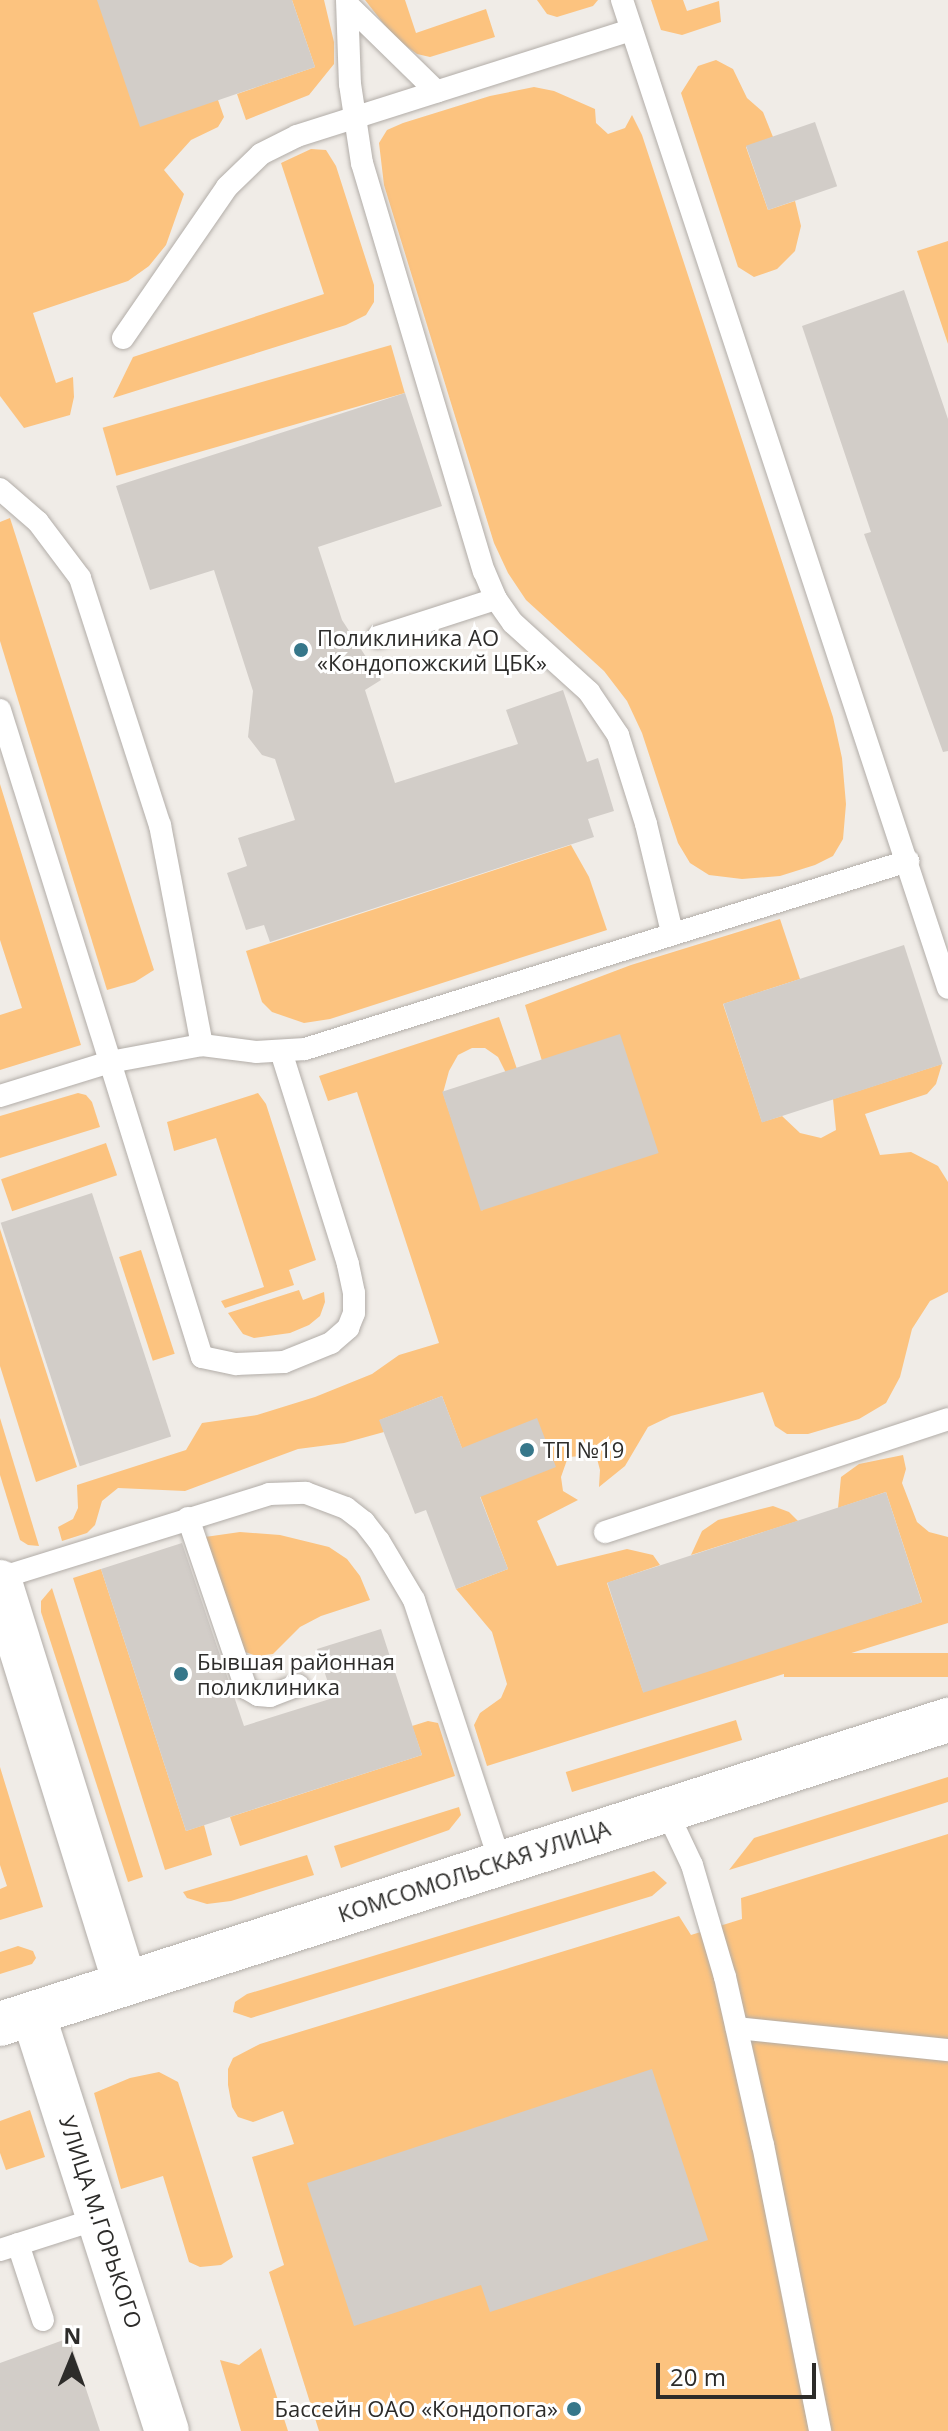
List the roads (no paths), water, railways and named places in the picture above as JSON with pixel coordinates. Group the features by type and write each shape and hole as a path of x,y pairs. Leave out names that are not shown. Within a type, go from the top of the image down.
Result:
{"street":[{"path":"0,1580 125,1983"},
{"name":"КОМСОМОЛЬСКАЯ УЛИЦА","path":"16,2019 948,1720"},
{"name":"УЛИЦА М.ГОРЬКОГО","path":"16,2019 100,2218 167,2431"}],"lane":[{"path":"622,0 948,988"},
{"path":"347,2 437,92"},
{"path":"347,2 354,118 376,214 484,571 496,599 513,623 589,692 618,735 646,824 672,932"},
{"path":"123,338 209,211 247,165 276,145 631,30"},
{"path":"0,489 38,522 80,578 160,825 202,1045"},
{"path":"378,637 496,599"},
{"path":"0,710 202,1357 259,1364 284,1362 331,1343 348,1328 354,1313 348,1264 281,1052"},
{"path":"0,1096 110,1062 202,1045 281,1052 333,1041 672,932 908,861"},
{"path":"605,1532 948,1419"},
{"path":"0,1580 245,1499 288,1491 326,1499 364,1522 387,1553 414,1600 500,1862"},
{"path":"188,1518 246,1688 258,1695 270,1696 298,1685"},
{"path":"666,1810 701,1892 737,2028 820,2431"},
{"path":"737,2028 948,2050"},
{"path":"43,2320 9,2247 100,2218"}],"place":[{"name":"Поликлиника АО «Кондопожский ЦБК»","path":"301,650"},
{"name":"ТП №19","path":"527,1450"},
{"name":"Бывшая районная поликлиника","path":"181,1674"},
{"name":"Бассейн ОАО «Кондопога»","path":"574,2409"}]}
